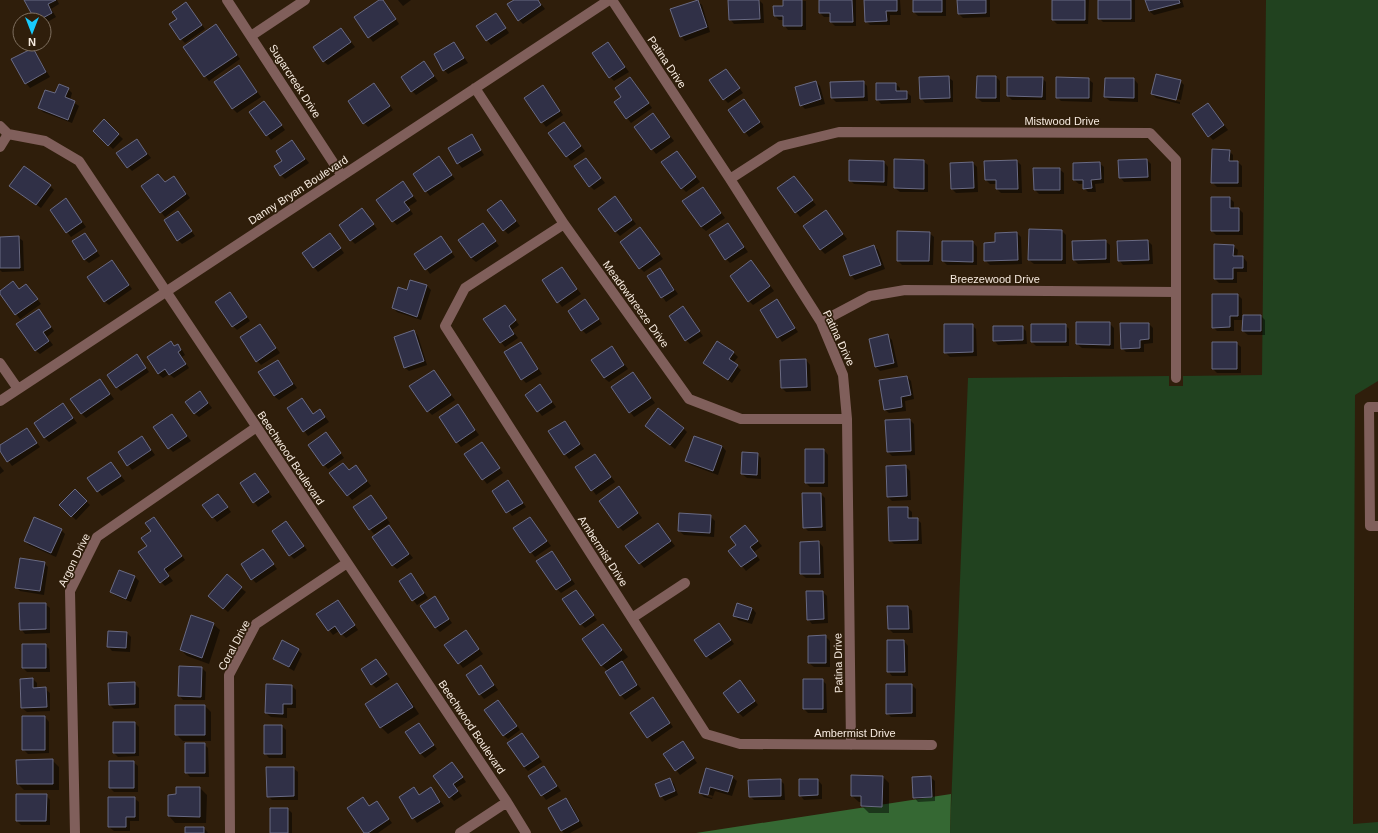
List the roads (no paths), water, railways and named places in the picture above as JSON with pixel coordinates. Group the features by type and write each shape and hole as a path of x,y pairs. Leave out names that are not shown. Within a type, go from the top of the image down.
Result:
{"street":[{"name":"Sugarcreek Drive","path":"227,0 342,176"},
{"path":"251,36 305,0"},
{"name":"Danny Bryan Boulevard","path":"0,401 610,0"},
{"name":"Patina Drive","path":"610,0 730,179 821,322 843,375 847,419 851,745"},
{"name":"Meadowbreeze Drive","path":"475,88 564,224 689,399 741,419 847,419"},
{"path":"0,126 8,134 0,147"},
{"name":"Mistwood Drive","path":"730,179 781,146 839,132 1150,133 1176,160 1176,378"},
{"name":"Beechwood Boulevard","path":"8,134 45,141 79,161 255,428 507,802 526,833"},
{"name":"Ambermist Drive","path":"564,224 465,288 445,326 706,734 740,744 932,745"},
{"name":"Breezewood Drive","path":"821,322 870,296 905,290 1176,292"},
{"path":"0,363 18,389"},
{"path":"1378,407 1369,407 1370,526 1378,526"},
{"name":"Argon Drive","path":"75,833 70,591 97,537 255,428"},
{"name":"Coral Drive","path":"230,833 229,675 256,624 347,563"},
{"path":"632,618 685,583"},
{"path":"460,833 507,802"}]}
